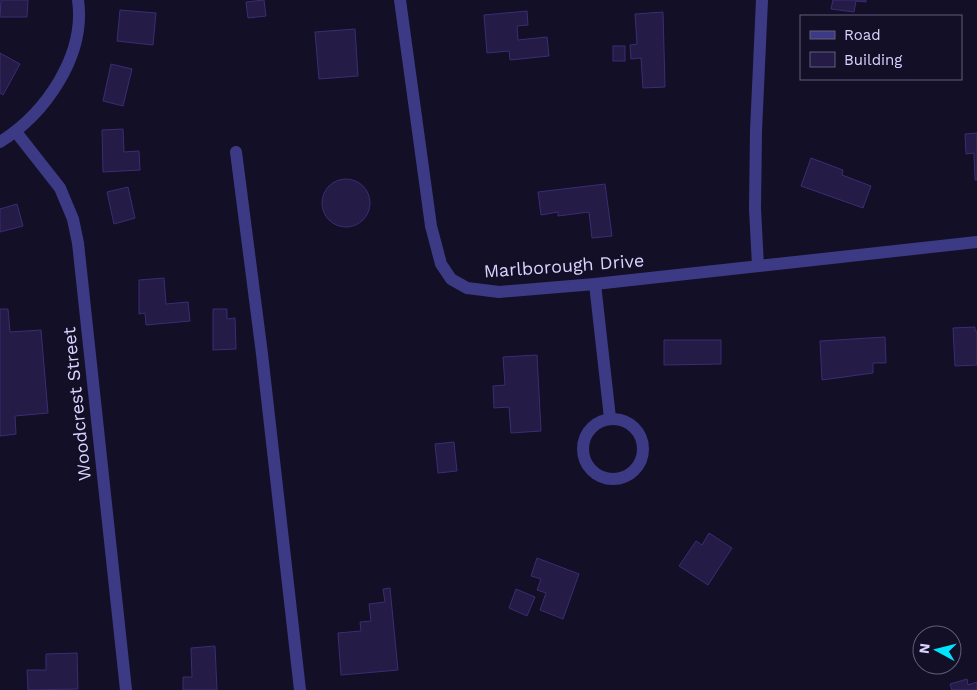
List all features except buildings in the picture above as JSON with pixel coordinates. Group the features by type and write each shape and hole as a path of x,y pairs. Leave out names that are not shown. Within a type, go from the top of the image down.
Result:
{"street":[{"path":"0,142 16,132 31,118 61,79 70,63 75,47 78,0"},
{"name":"Marlborough Drive","path":"400,0 431,226 440,264 445,272 458,284 467,288 499,292 595,284 977,242"},
{"path":"758,266 755,209 756,130 762,0"},
{"name":"Woodcrest Street","path":"16,132 60,188 74,219 126,690"},
{"path":"236,152 262,354 300,690"},
{"path":"595,284 610,418"},
{"path":"610,418 622,420 630,424 636,429 643,444 641,461 636,468 630,474 614,479 598,475 592,470 586,463 583,447 588,431 594,425 610,418"}]}
